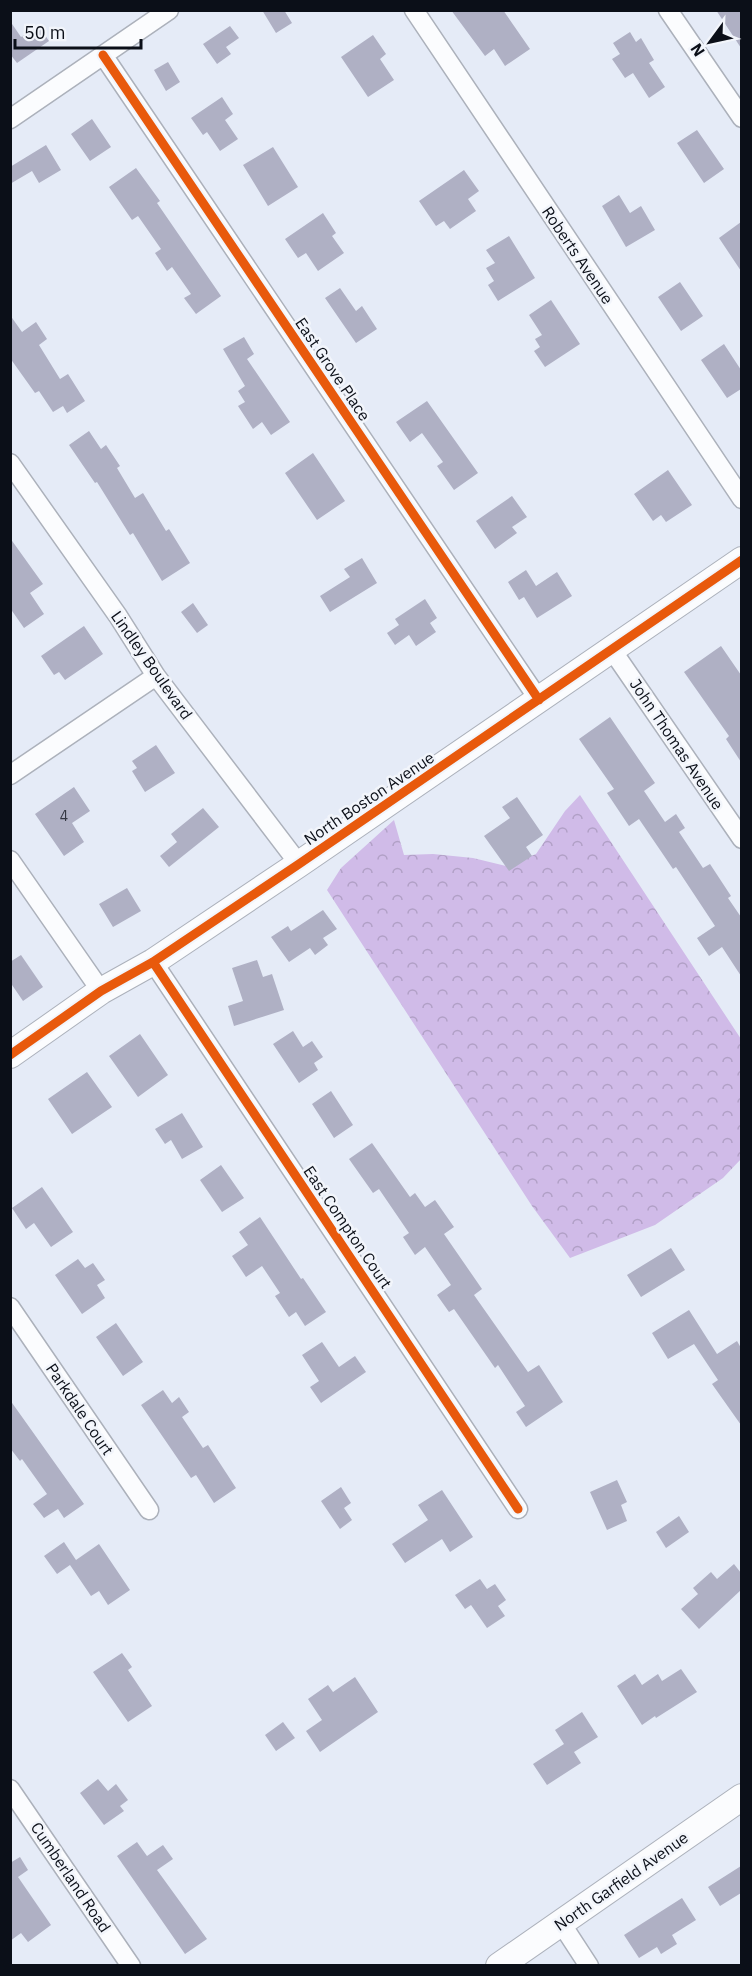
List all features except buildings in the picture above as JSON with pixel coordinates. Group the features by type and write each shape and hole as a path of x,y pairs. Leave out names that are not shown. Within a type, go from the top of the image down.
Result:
{"street":[{"path":"10,118 169,10"},
{"name":"Roberts Avenue","path":"414,10 741,499"},
{"path":"668,10 741,118"},
{"name":"East Grove Place","path":"103,55 539,700"},
{"name":"Lindley Boulevard","path":"10,463 118,616 156,676 298,864"},
{"name":"North Boston Avenue","path":"10,1055 101,991 153,962 298,864 741,560"},
{"name":"John Thomas Avenue","path":"612,650 741,839"},
{"path":"10,775 156,676"},
{"path":"10,860 101,991"},
{"name":"East Compton Court","path":"153,962 518,1509"},
{"name":"Parkdale Court","path":"10,1307 149,1510"},
{"name":"Cumberland Road","path":"10,1789 131,1965"},
{"name":"North Garfield Avenue","path":"499,1965 741,1797"},
{"path":"561,1923 589,1965"}],"green space":[{"path":"580,795 741,1039 741,1159 723,1178 655,1225 570,1258 532,1206 327,890 341,868 394,820 404,855 433,854 473,858 506,866 536,854 565,811"}],"cycle path":[{"path":"103,55 539,700"},
{"path":"10,1055 101,991 153,962 299,864 742,560"},
{"path":"153,962 518,1509"}]}
